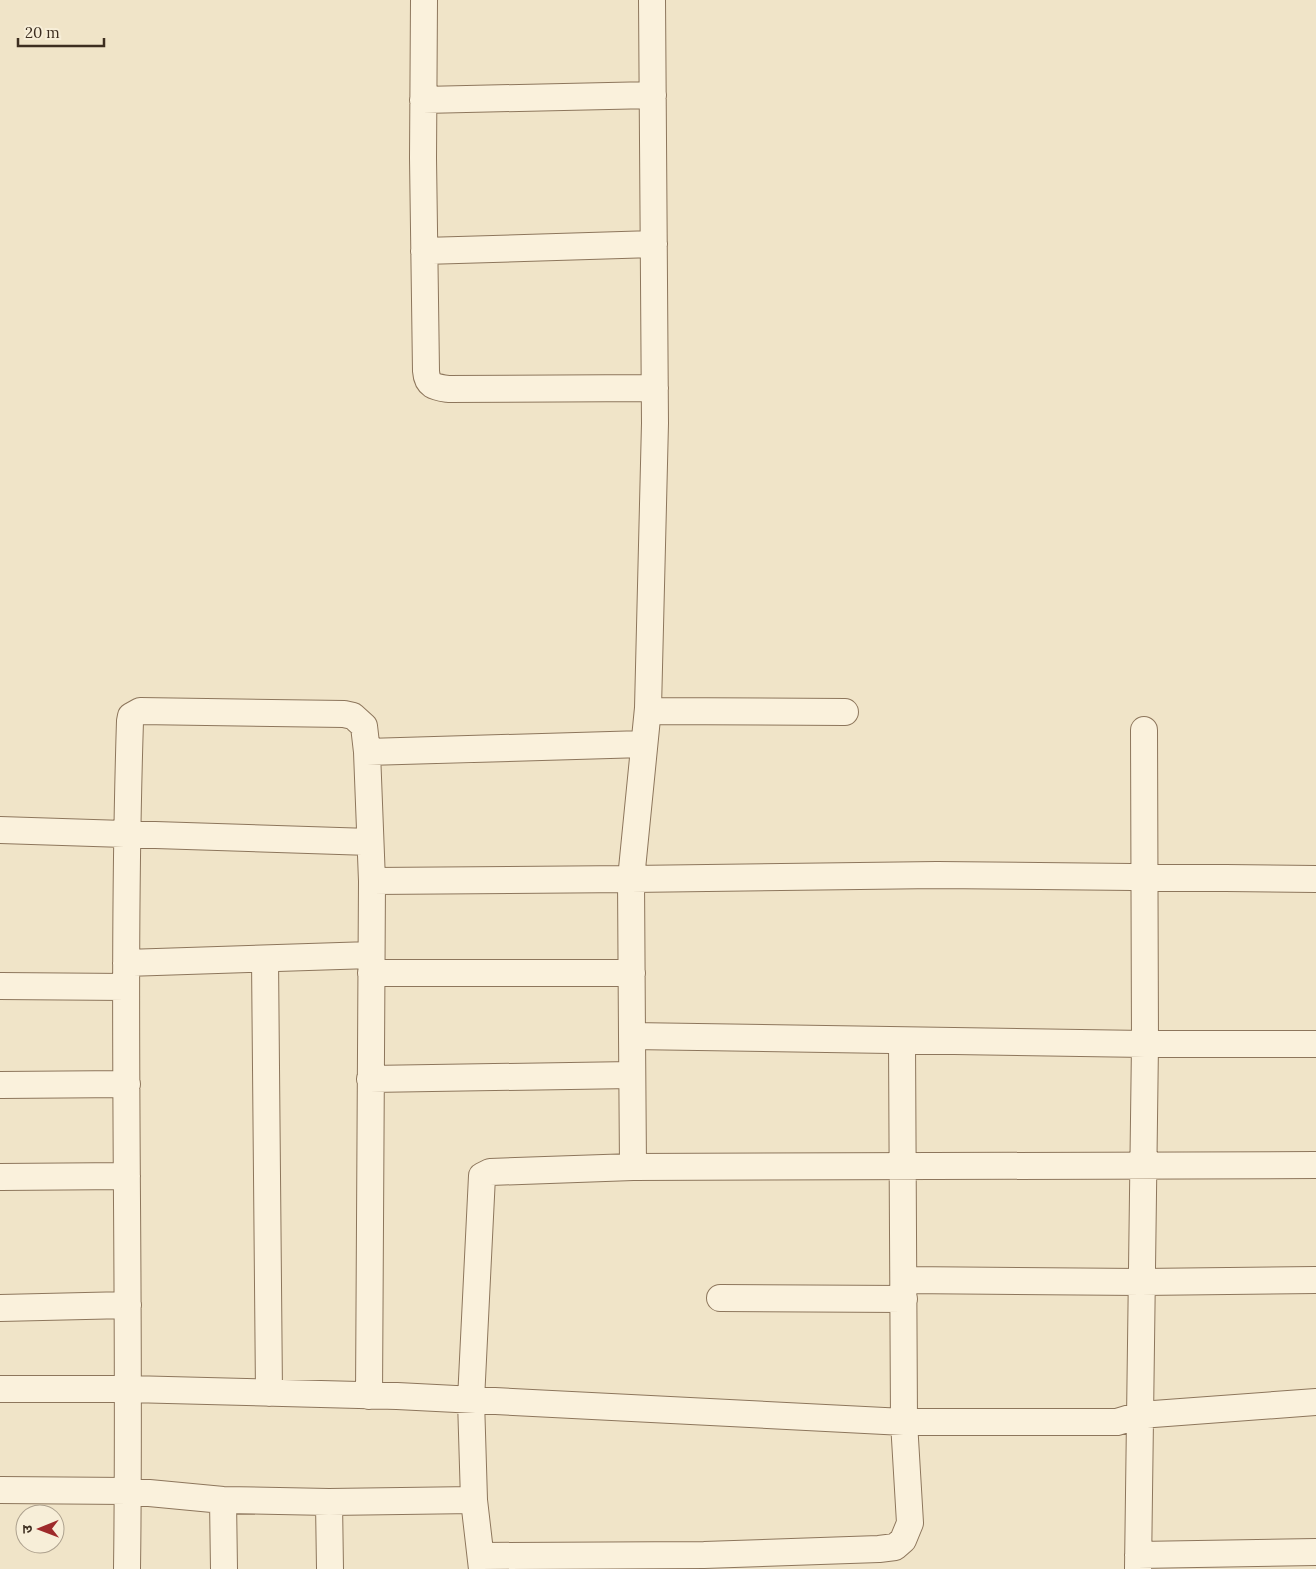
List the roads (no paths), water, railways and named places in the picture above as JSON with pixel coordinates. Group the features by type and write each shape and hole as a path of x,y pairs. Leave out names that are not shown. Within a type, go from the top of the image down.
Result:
{"street":[{"path":"424,0 424,251 426,371 428,382 432,386 448,389 655,388"},
{"path":"634,1167 631,879 648,711 655,388 652,0"},
{"path":"423,100 653,95"},
{"path":"424,251 654,244"},
{"path":"127,1569 129,1389 126,832 130,721 131,716 140,711 353,716 364,726 368,752 372,881 369,1396"},
{"path":"648,711 844,712"},
{"path":"1144,730 1145,1044 1138,1562 1316,1552"},
{"path":"368,752 644,744"},
{"path":"0,830 126,832 370,842"},
{"path":"372,881 937,875 1316,879"},
{"path":"0,986 126,975 265,958 371,964 632,973"},
{"path":"265,958 269,1393"},
{"path":"632,1036 1145,1044 1316,1044"},
{"path":"902,1041 903,1166 904,1289 904,1422 910,1523 903,1540 895,1547 481,1562 474,1500 471,1400 482,1176 490,1172 634,1167 903,1166 1142,1167 1316,1165"},
{"path":"370,1079 632,1075"},
{"path":"0,1085 126,1084"},
{"path":"0,1177 127,1176"},
{"path":"720,1298 904,1289 1141,1282 1316,1280"},
{"path":"0,1308 128,1305"},
{"path":"0,1389 129,1389 369,1396 904,1422 1117,1422 1140,1415 1316,1402"},
{"path":"0,1490 128,1491 223,1500 329,1502 474,1500"},
{"path":"223,1500 224,1569"},
{"path":"329,1502 330,1569"}]}
